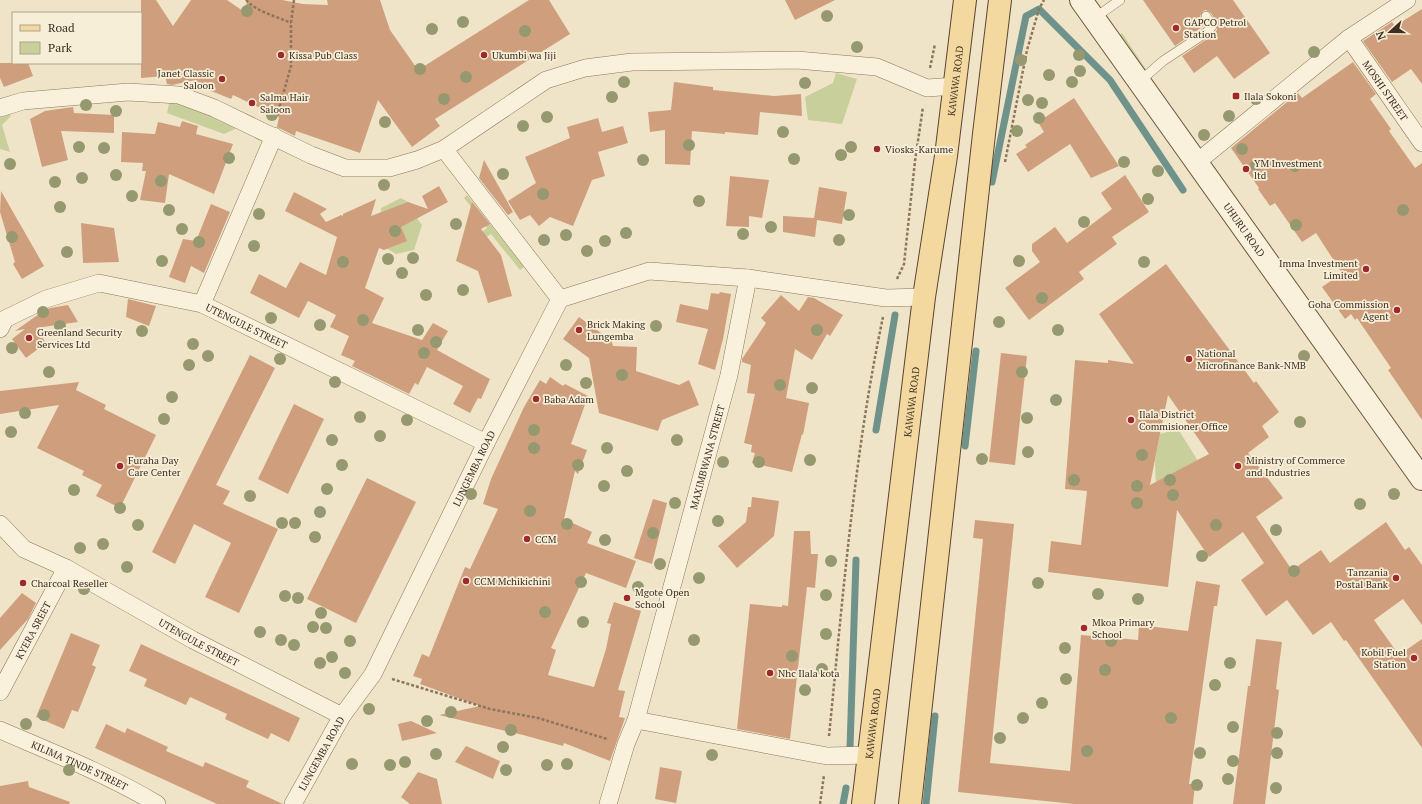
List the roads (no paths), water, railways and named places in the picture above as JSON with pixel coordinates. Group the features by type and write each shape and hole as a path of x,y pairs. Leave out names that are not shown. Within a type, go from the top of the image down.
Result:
{"main road":[{"name":"KAWAWA ROAD","path":"863,804 924,296 955,86 965,0"},
{"path":"910,804 999,7 1015,0"},
{"name":"UHURU ROAD","path":"1080,0 1196,163 1418,466"}],"street":[{"path":"1196,163 1349,38 1407,0"},
{"name":"MOSHI STREET","path":"1349,38 1422,143"},
{"path":"0,108 23,101 128,92 179,95 214,108 274,136 310,155 345,168 389,168 417,160 444,149 546,80 585,68 632,62 797,60 877,67 927,88 955,86"},
{"path":"202,304 274,136"},
{"path":"444,149 560,299 649,271 748,278 886,298 924,296"},
{"name":"MAXIMBWANA STREET","path":"608,804 626,744 636,720 729,375 748,278"},
{"name":"UTENGULE STREET","path":"2,320 46,299 99,283 202,304 486,444"},
{"name":"LUNGEMBA ROAD","path":"293,804 342,716 372,674 560,299"},
{"name":"UTENGULE STREET","path":"0,524 24,549 66,568 193,640 342,716"},
{"name":"KYERA SREET","path":"0,692 66,568"},
{"path":"636,720 827,756 868,755"},
{"name":"KILIMA TINDE STREET","path":"0,730 92,771 157,804"}],"lane":[{"path":"1093,18 1120,0"},
{"path":"1139,82 1163,61 1207,32 1212,26 1206,16"}],"waterway":[{"path":"992,182 1026,16 1039,9 1110,80 1183,190"},
{"path":"876,430 895,315"},
{"path":"965,446 976,351"},
{"path":"850,748 856,560"},
{"path":"926,804 935,716"},
{"path":"843,804 846,788"}],"place":[{"name":"GAPCO Petrol Station","path":"1176,28"},
{"name":"Kissa Pub Class","path":"281,55"},
{"name":"Ukumbi wa Jiji","path":"484,55"},
{"name":"Janet Classic Saloon","path":"222,79"},
{"name":"Ilala Sokoni","path":"1236,96"},
{"name":"Salma Hair Saloon","path":"252,103"},
{"name":"Viosks-Karume","path":"877,149"},
{"name":"YM Investment ltd","path":"1246,169"},
{"name":"Imma Investment Limited","path":"1366,269"},
{"name":"Goha Commission Agent","path":"1397,310"},
{"name":"Brick Making Lungemba","path":"579,330"},
{"name":"Greenland Security Services Ltd","path":"29,338"},
{"name":"National Microfinance Bank-NMB","path":"1189,359"},
{"name":"Baba Adam","path":"536,399"},
{"name":"Ilala District Commisioner Office","path":"1131,420"},
{"name":"Furaha Day Care Center","path":"120,466"},
{"name":"Ministry of Commerce and Industries","path":"1238,466"},
{"name":"CCM","path":"527,539"},
{"name":"Tanzania Postal Bank","path":"1396,578"},
{"name":"CCM Mchikichini","path":"466,581"},
{"name":"Charcoal Reseller","path":"23,583"},
{"name":"Mgote Open School","path":"627,598"},
{"name":"Mkoa Primary School","path":"1084,628"},
{"name":"Kobil Fuel Station","path":"1414,658"},
{"name":"Nhc Ilala kota","path":"770,673"}]}
